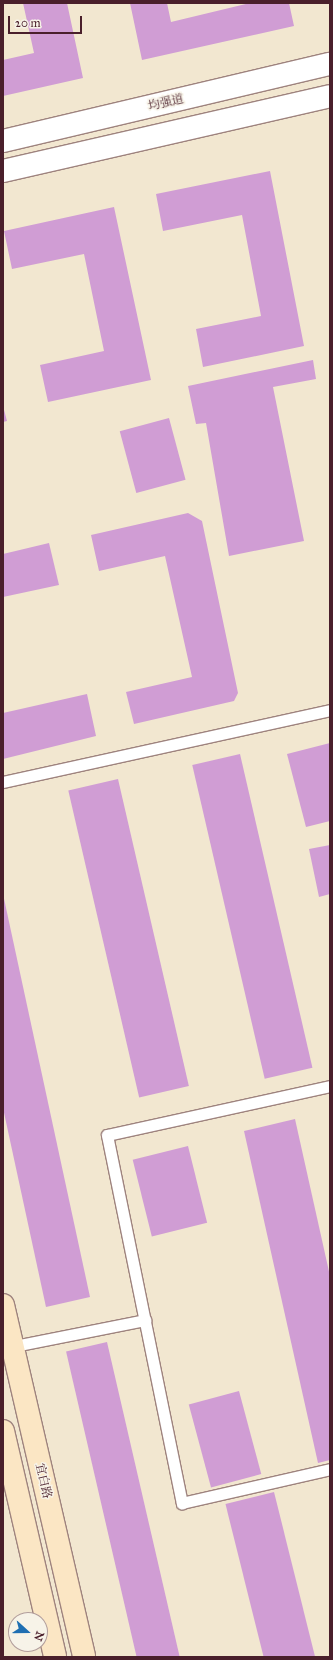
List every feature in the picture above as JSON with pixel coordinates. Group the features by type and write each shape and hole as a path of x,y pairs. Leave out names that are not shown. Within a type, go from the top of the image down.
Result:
{"main road":[{"name":"宜白路","path":"3,1305 8,1348 84,1657"},
{"path":"3,1431 55,1657"}],"street":[{"name":"均强道","path":"3,141 330,64"},
{"path":"3,171 330,96"}],"lane":[{"path":"3,782 330,710"},
{"path":"330,1086 107,1135 182,1503 330,1469"},
{"path":"8,1348 145,1320"}],"building":[{"path":"23,3 67,3 83,78 3,96 3,60 34,53"},
{"path":"130,3 167,3 171,22 250,3 289,3 294,26 142,60"},
{"path":"270,171 304,346 203,367 196,329 261,316 242,215 163,231 156,194"},
{"path":"114,207 151,380 48,402 40,365 104,351 84,254 12,269 4,231"},
{"path":"313,360 316,379 273,387 304,541 229,556 206,423 196,424 188,386"},
{"path":"3,406 7,421 3,422"},
{"path":"169,418 186,480 136,493 120,431"},
{"path":"188,513 202,521 238,693 234,701 134,724 126,692 192,677 165,556 99,571 91,535"},
{"path":"49,543 59,585 3,597 3,554"},
{"path":"87,694 96,736 3,759 3,713"},
{"path":"330,743 330,821 306,827 287,754"},
{"path":"240,754 312,1068 265,1079 192,765"},
{"path":"118,779 189,1086 139,1097 68,790"},
{"path":"330,845 330,894 319,897 309,849"},
{"path":"3,894 90,1297 46,1307 3,1108"},
{"path":"295,1119 330,1276 330,1460 318,1463 244,1131"},
{"path":"188,1146 207,1223 152,1236 133,1160"},
{"path":"107,1342 180,1657 137,1657 66,1351"},
{"path":"239,1391 261,1474 211,1488 189,1404"},
{"path":"274,1492 315,1657 264,1657 225,1504"}]}
